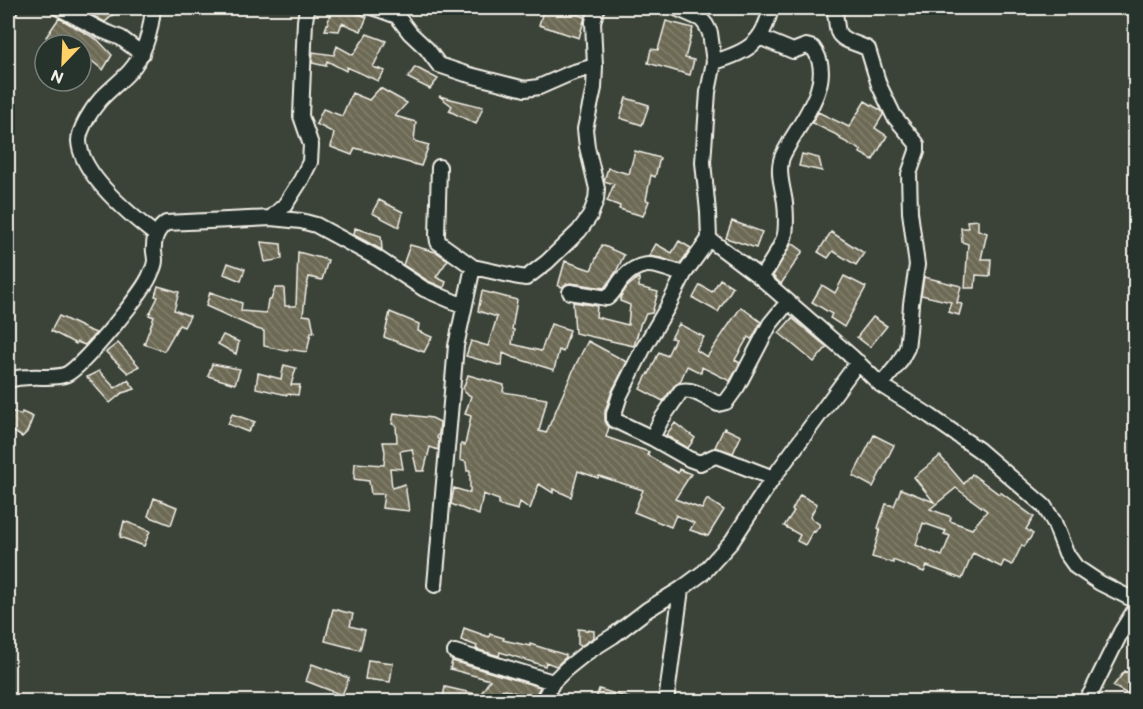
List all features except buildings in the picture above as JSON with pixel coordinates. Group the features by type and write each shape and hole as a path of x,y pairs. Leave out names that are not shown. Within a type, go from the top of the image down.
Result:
{"street":[{"path":"8,13 9,8"},
{"path":"59,8 121,38 142,54"},
{"path":"153,8 152,24 142,54 131,70 99,102 81,129 79,141 84,162 101,184 118,204 156,235"},
{"path":"271,218 289,200 310,162 311,145 301,116 307,8"},
{"path":"375,8 397,16 410,33 428,48 439,65 466,74 525,89 539,87 571,73 595,66"},
{"path":"439,167 438,242 473,267 522,278 529,276 579,231 590,216 597,189 585,129 594,88 593,22 597,8"},
{"path":"676,8 701,19 710,33 714,63 708,93 703,162 708,239 684,274 643,349 620,395 614,420 689,459 700,463 715,456 773,478"},
{"path":"714,63 735,56 751,46 763,33 771,8"},
{"path":"834,8 839,35 843,39 868,49 879,85 894,116 917,144 918,150 909,174 910,212 917,265 907,348 899,363 881,385"},
{"path":"759,37 793,51 806,46 813,48 820,63 821,75 813,101 781,160 780,183 784,198 785,235 762,278"},
{"path":"8,380 60,376 76,368 116,323 150,277 155,261 153,246 156,235 159,228 166,223 271,218 316,225 377,258 424,289 464,306"},
{"path":"708,239 762,278 881,385 979,450 1044,506 1054,522 1066,553 1076,567 1100,583 1136,601"},
{"path":"570,292 607,298 627,274 642,266 659,266 684,274"},
{"path":"435,585 456,346 473,267"},
{"path":"652,438 681,391 691,390 718,404 726,402 737,387 770,324 788,302"},
{"path":"542,702 553,682 586,653 704,572 732,541 773,478 858,362"},
{"path":"666,702 681,589"},
{"path":"1104,702 1088,697 1121,632 1136,608"},
{"path":"455,652 553,682"}]}
